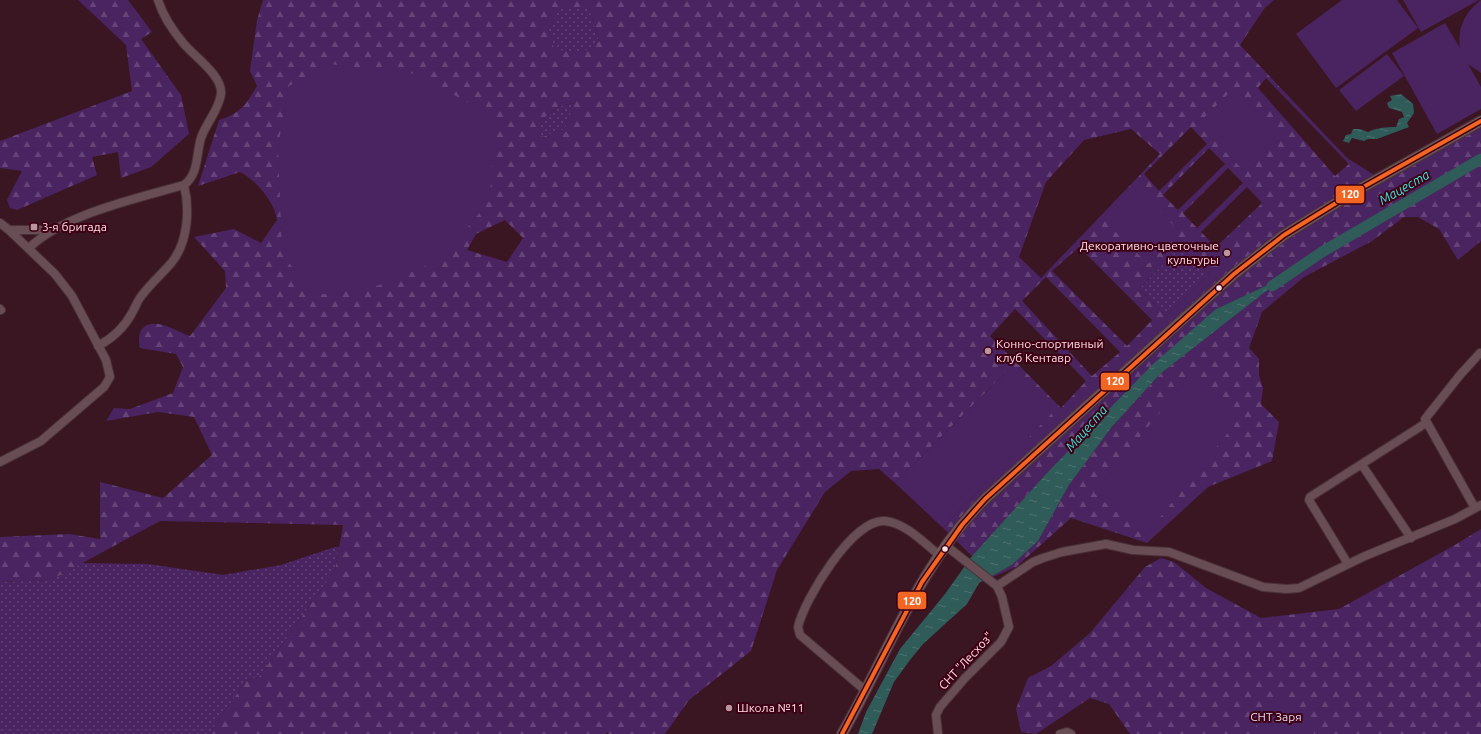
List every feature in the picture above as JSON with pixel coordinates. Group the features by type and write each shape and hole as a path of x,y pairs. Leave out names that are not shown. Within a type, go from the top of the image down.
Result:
{"main road":[{"path":"842,734 866,691 908,604 938,554 985,499 1234,274 1284,235 1304,222 1481,121"}],"street":[{"path":"29,248 51,230 96,211 184,185 195,172 201,139 220,97 221,87 217,78 184,44 165,18 158,0"},
{"path":"98,346 116,334 124,326 142,295 173,261 178,253 184,235 187,214 184,185"},
{"path":"0,223 29,248 68,291 98,346 110,371 110,377 104,386 41,441 0,462"},
{"path":"9,230 51,230"},
{"path":"945,545 994,584 1033,562 1055,554 1106,544 1133,550 1169,552 1263,586 1286,589 1299,588 1348,564 1455,519 1478,506 1426,423 1426,416 1480,353"},
{"path":"1348,564 1309,500 1312,495 1362,465 1426,423"},
{"path":"1362,465 1412,538"},
{"path":"866,691 800,635 798,631 799,622 808,603 847,542 859,531 872,523 884,520 898,524 938,554"},
{"name":"СНТ \"Лесхоз\"","path":"938,734 936,715 940,707 956,687 1001,642 1009,627 1002,598 994,584"},
{"path":"1060,734 1067,732 1070,734"}],"green space":[{"path":"78,0 128,0 152,32 141,39 181,95 189,134 151,167 121,178 118,152 92,157 97,175 17,210 10,208 7,200 22,171 0,168 0,141 132,91 126,45"},
{"path":"263,0 1274,0 1264,9 1240,45 1347,158 1379,178 1481,127 1481,241 1458,260 1439,229 1418,217 1404,217 1372,241 1304,277 1262,312 1249,348 1259,359 1259,375 1263,388 1261,404 1279,422 1272,461 1208,487 1147,543 1071,518 1016,567 979,583 1012,565 1038,541 1069,485 1111,428 1160,374 1281,279 1216,309 1045,475 972,556 943,528 989,479 1007,371 895,483 879,469 851,471 825,492 777,570 751,651 689,700 665,734 609,734 607,732 606,734 209,734 246,681 259,677 335,570 343,525 160,521 51,580 0,582 0,537 69,534 100,539 100,482 163,498 212,455 194,417 158,412 106,421 114,408 130,409 173,393 183,367 176,354 140,348 139,338 141,330 147,325 158,324 170,327 190,336 226,288 225,271 194,237 234,229 261,243 277,220 273,206 264,192 252,180 240,172 198,186 219,120 238,111 250,98 257,86 250,71 257,20","holes":["560,8 589,8 599,41 580,54 554,49 548,29","1266,78 1349,164 1335,176 1258,88","574,103 565,129 542,137 536,124 559,106","1191,127 1207,144 1159,191 1144,174","1131,129 1160,154 1041,278 1019,257 1046,182 1084,140","1209,148 1225,164 1178,210 1163,195","1228,168 1243,183 1197,228 1183,213","1247,187 1262,203 1216,247 1201,232","505,220 523,238 507,262 467,250 476,234","1181,246 1209,274 1166,316 1139,289","1079,247 1152,320 1127,346 1052,271","1046,277 1120,352 1092,376 1022,301","1015,309 1086,381 1061,408 990,336"]},
{"path":"1342,0 1397,0 1418,28 1336,88 1296,34"},
{"path":"1403,0 1479,0 1421,32"},
{"path":"1481,0 1481,73 1468,64 1481,87 1481,109 1437,134 1392,53 1445,23 1460,48 1459,41 1463,21 1475,5"},
{"path":"560,7 589,8 599,41 580,55 553,49 548,29"},
{"path":"1387,54 1404,76 1356,111 1339,90"},
{"path":"330,64 416,74 494,117 490,200 441,260 374,287 310,296 282,251 278,146 289,86"},
{"path":"1233,89 1281,137 1245,172 1198,124"},
{"path":"575,103 565,129 542,137 536,124 559,106"},
{"path":"1134,185 1180,232 1148,264 1102,218"},
{"path":"1181,246 1209,274 1166,316 1139,289"},
{"path":"1007,371 1052,413 943,528 895,483"},
{"path":"1199,377 1243,414 1145,536 1094,493 1188,378"},
{"path":"1481,529 1481,734 1130,734 1109,704 1090,698 1036,734 1021,732 1016,709 1028,678 1051,666 1090,633 1145,567 1161,558 1174,562 1206,588 1261,618 1339,609"},
{"path":"339,547 335,570 259,677 246,681 209,734 0,734 0,582 51,580 82,563 148,564 223,575 281,565"},
{"name":"СНТ Заря","path":"1279,696 1314,734 1261,734 1252,714"}],"water":[{"path":"1401,94 1413,104 1414,113 1407,123 1409,127 1377,139 1368,139 1364,141 1352,138 1349,143 1343,141 1346,135 1351,134 1353,129 1360,129 1368,132 1381,128 1396,127 1399,119 1404,117 1402,112 1389,108 1387,103 1392,100 1390,96"},
{"path":"1283,278 1160,374 1111,428 1069,485 1038,541 1012,565 979,583 967,604 923,644 894,682 872,734 858,734 866,712 900,649 945,594 972,556 1045,475 1153,364 1216,309"}],"waterway":[{"name":"Мацеста","path":"1272,286 1322,252 1481,159"}],"transit line":[{"name":"120","path":"842,734 922,582 962,525 985,499 1234,274 1284,235 1349,195 1481,121"}],"place":[{"name":"3-я бригада","path":"34,227"},
{"name":"Декоративно-цветочные культуры","path":"1227,253"},
{"name":"Конно-спортивный клуб Кентавр","path":"988,351"},
{"name":"Школа №11","path":"729,708"}]}
